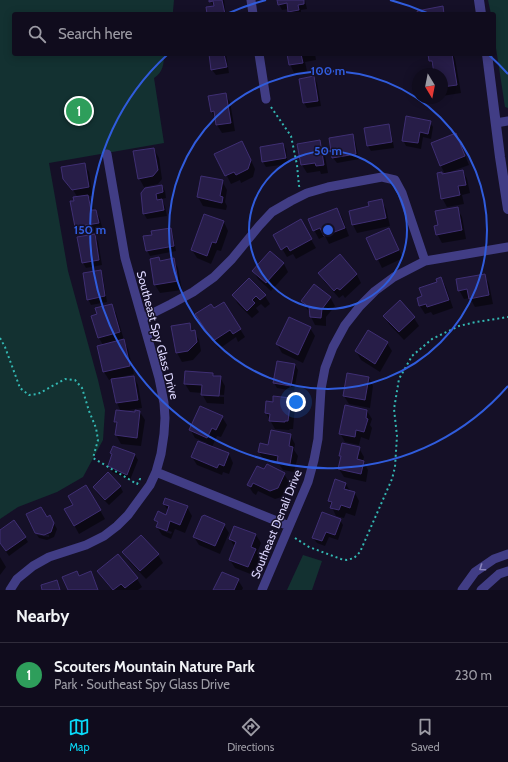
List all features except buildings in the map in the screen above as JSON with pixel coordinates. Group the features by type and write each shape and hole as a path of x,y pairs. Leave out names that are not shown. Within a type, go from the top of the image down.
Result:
{"street":[{"path":"251,0 253,12"},
{"path":"479,0 481,12"},
{"path":"259,56 266,99"},
{"path":"487,56 508,210"},
{"path":"496,123 508,121"},
{"name":"Southeast Spy Glass Drive","path":"10,590 17,579 33,566 48,557 86,545 104,536 117,526 133,510 150,484 156,472 161,454 164,434 164,403 143,318 125,258 107,154"},
{"path":"143,318 193,292 214,277 232,260 272,212 308,193 328,187 382,177 395,180 402,193 425,261"},
{"name":"Southeast Denali Drive","path":"262,590 308,482 318,440 321,389 325,368 333,347 345,325 360,306 375,291 394,276 425,261 508,247"},
{"path":"156,472 290,526"},
{"path":"462,590 475,572 494,560 508,554"},
{"path":"481,590 499,574 508,571"}],"path":[{"path":"266,99 291,136 297,165 298,186 303,183 308,193"},
{"path":"294,538 309,547 341,559 347,560 354,558 360,552 392,479 395,467 397,436 394,409 399,379 412,356 432,338 459,326 508,317"},
{"path":"0,338 20,388 29,395 38,394 65,379 75,380 82,388 96,428 98,440 93,458 137,484 140,479 150,484"}],"green space":[{"path":"0,0 174,0 173,12 12,12 12,56 164,56 162,68 154,78 164,143 49,163 68,271 105,410 103,440 83,477 57,492 18,507 0,519"},
{"path":"488,0 508,0 508,108 505,107 496,48 496,12 491,12"},
{"path":"303,555 322,561 312,590 287,590"}],"place":[{"name":"Scouters Mountain Nature Park","path":"79,111"}]}
